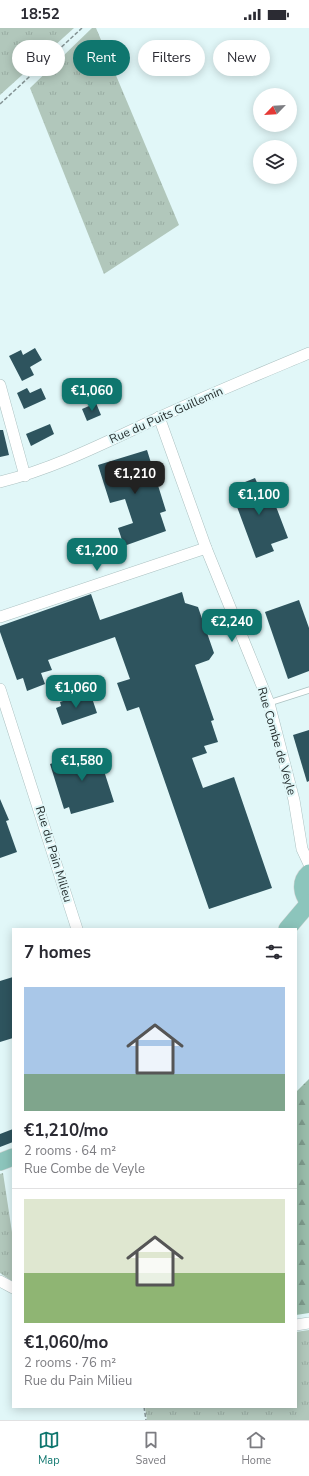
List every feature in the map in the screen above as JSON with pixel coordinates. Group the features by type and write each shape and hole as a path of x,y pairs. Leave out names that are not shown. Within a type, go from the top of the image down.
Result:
{"main road":[{"path":"288,928 309,903 304,896 302,889 303,882 309,873"},
{"path":"0,1162 12,1157"}],"street":[{"name":"Rue du Puits Guillemin","path":"0,482 24,476 72,458 159,417 309,353"},
{"path":"0,385 24,476"},
{"name":"Rue Combe de Veyle","path":"159,417 206,548 269,703 294,800 302,849 309,864"},
{"path":"0,617 206,548"},
{"name":"Rue du Pain Milieu","path":"0,689 3,707 77,928"},
{"path":"0,1281 12,1287"},
{"path":"297,1325 309,1324"}],"lane":[{"path":"269,703 309,690"}],"path":[{"path":"0,104 82,28"},
{"path":"144,1408 146,1420"}],"green space":[{"path":"0,28 74,28 61,40 12,40 12,76 21,76 0,95"},
{"path":"92,28 96,28 101,40 80,40"},
{"path":"73,46 73,76 116,76 179,225 104,274 30,88 42,76 65,76 65,54"},
{"path":"309,1079 309,1313 297,1315 297,1091"},
{"path":"3,1173 12,1232 12,1281 0,1273 0,1174"},
{"path":"309,1330 309,1420 147,1420 145,1408 297,1408 297,1332"}],"building":[{"path":"35,348 42,360 30,367 34,375 22,381 9,356 21,350 23,355"},
{"path":"27,388 30,393 41,388 46,399 24,409 17,393"},
{"path":"96,403 101,415 87,421 82,409"},
{"path":"50,424 54,434 31,446 26,434"},
{"path":"0,430 3,430 9,455 0,457"},
{"path":"147,450 166,511 160,513 166,531 124,546 118,528 133,523 125,499 110,503 98,465"},
{"path":"255,478 259,487 267,483 288,538 271,544 274,551 256,558 230,488"},
{"path":"182,592 185,603 198,607 214,653 209,660 195,665 214,720 211,721 218,742 204,746 207,753 192,758 203,788 234,777 272,888 209,909 139,707 127,711 117,683 130,679 115,637 48,660 52,670 41,673 45,684 27,691 23,678 17,680 0,632 0,626 91,594 100,620"},
{"path":"299,600 309,628 309,671 288,679 265,612"},
{"path":"90,692 97,713 62,725 56,708 61,706 60,702"},
{"path":"309,730 309,781 307,782 293,735"},
{"path":"97,749 114,802 71,814 69,807 64,809 50,764"},
{"path":"0,799 9,820 6,821 17,852 0,858"},
{"path":"12,977 12,1038 0,1042 0,981"},
{"path":"12,1129 12,1142 0,1147 0,1134"}]}
